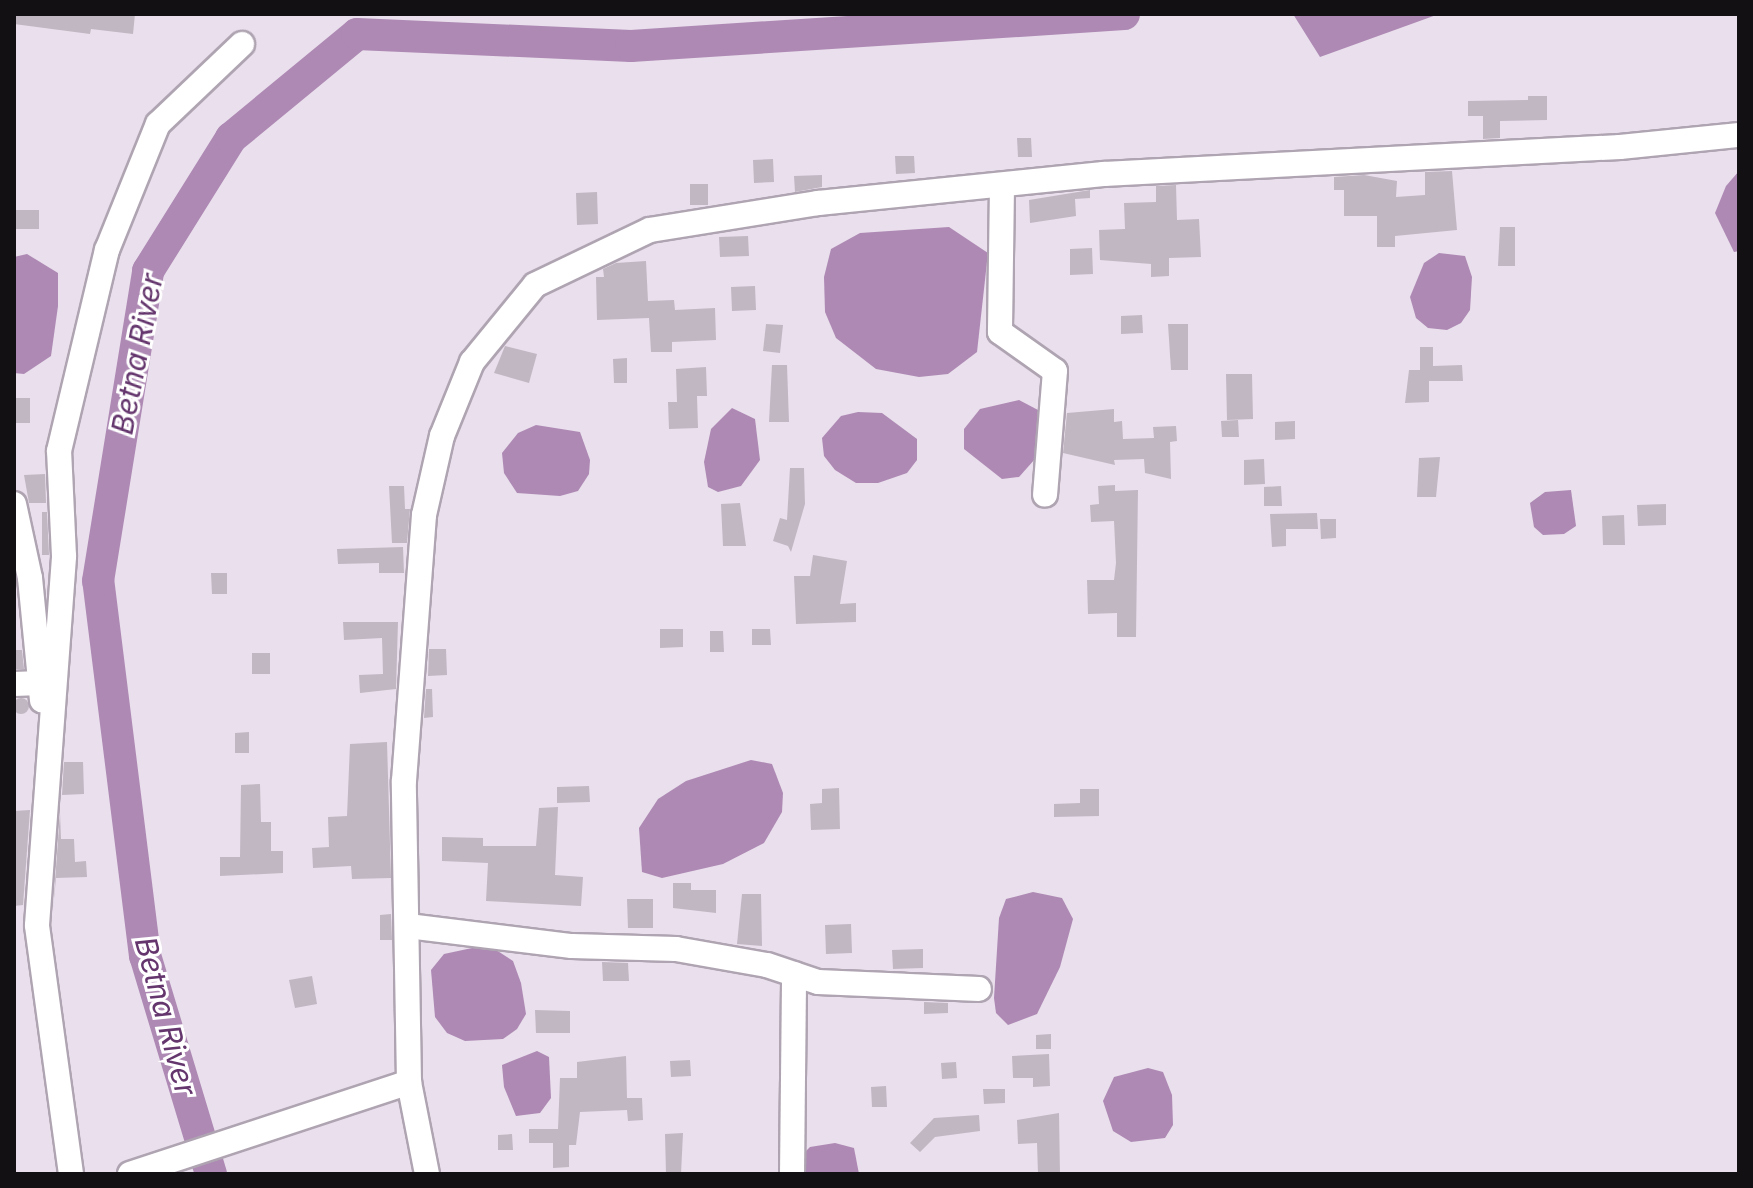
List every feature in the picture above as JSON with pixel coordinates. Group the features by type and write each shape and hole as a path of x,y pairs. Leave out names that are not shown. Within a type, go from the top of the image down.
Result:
{"street":[{"path":"71,1174 37,925 46,755 64,556 59,451 107,250 158,124 242,44"},
{"path":"427,1174 409,1082 404,781 424,515 442,436 472,362 535,285 650,230 818,203 1288,161 1620,147 1739,135"},
{"path":"1002,186 1000,332 1055,371 1045,495"},
{"path":"14,504 30,578 46,755"},
{"path":"14,684 40,683"},
{"path":"408,926 572,946 676,949 818,982 979,989"},
{"path":"792,1174 794,974"},
{"path":"130,1174 409,1082"}],"shaded area":[{"path":"1293,14 1439,14 1320,57"},
{"path":"1739,171 1739,251 1734,252 1715,213 1726,186"},
{"path":"949,227 988,253 977,352 948,374 919,377 876,369 836,338 825,312 824,277 831,249 860,233"},
{"path":"1439,253 1465,256 1472,277 1470,310 1461,323 1447,330 1428,328 1416,318 1410,297 1424,263"},
{"path":"27,254 58,273 58,306 51,356 24,374 14,373 14,257"},
{"path":"1019,400 1038,410 1035,459 1019,477 1002,479 964,449 964,429 980,409"},
{"path":"732,408 755,419 760,460 741,486 718,492 708,487 704,462 711,429"},
{"path":"858,412 882,413 917,439 917,460 907,473 878,483 856,483 835,470 824,456 822,438 841,416"},
{"path":"536,425 580,432 590,460 589,474 578,491 560,496 517,493 504,473 502,453 518,433"},
{"path":"1571,490 1576,526 1564,534 1543,535 1534,527 1530,503 1545,492"},
{"path":"751,760 772,764 783,793 782,812 764,843 723,864 662,878 642,872 639,828 658,799 686,781"},
{"path":"1033,892 1062,898 1073,919 1060,967 1037,1014 1008,1025 996,1013 994,998 999,918 1006,899"},
{"path":"472,948 493,948 513,961 521,983 526,1014 517,1029 503,1039 465,1041 447,1033 435,1017 431,970 444,954"},
{"path":"537,1051 549,1057 551,1098 540,1113 516,1116 504,1087 502,1065"},
{"path":"1148,1068 1163,1072 1172,1095 1173,1125 1165,1138 1131,1142 1113,1131 1103,1101 1114,1077"},
{"path":"835,1143 854,1148 859,1174 798,1174 800,1157 810,1147"}],"building":[{"path":"14,14 135,14 133,34 91,29 90,34 14,24"},
{"path":"1528,96 1547,96 1547,120 1500,121 1500,138 1483,139 1483,116 1468,116 1468,101 1528,100"},
{"path":"1017,138 1031,138 1032,157 1018,157"},
{"path":"895,156 914,156 915,173 896,174"},
{"path":"773,159 774,182 754,183 753,160"},
{"path":"1452,171 1457,230 1395,236 1395,247 1377,247 1377,216 1344,216 1344,190 1334,190 1334,177 1364,175 1397,181 1396,197 1425,195 1425,172"},
{"path":"822,175 822,187 795,192 794,176"},
{"path":"690,184 708,184 708,205 690,205"},
{"path":"1176,185 1177,220 1199,219 1201,257 1169,258 1169,276 1151,277 1151,264 1100,260 1099,230 1125,229 1124,203 1156,202 1156,186"},
{"path":"1090,190 1090,198 1075,199 1076,216 1030,223 1029,200"},
{"path":"597,192 598,224 577,225 576,193"},
{"path":"14,210 39,210 39,229 14,229"},
{"path":"1500,227 1515,227 1515,266 1498,266"},
{"path":"748,236 749,256 720,257 719,237"},
{"path":"1092,248 1093,274 1070,275 1070,249"},
{"path":"646,261 648,301 674,300 675,310 715,308 716,340 672,342 672,352 651,352 649,318 597,320 596,277 604,277 603,269 616,263"},
{"path":"755,286 756,310 732,311 731,287"},
{"path":"1142,315 1143,333 1121,334 1121,316"},
{"path":"766,324 783,325 780,353 763,351"},
{"path":"1168,324 1188,324 1188,370 1171,370"},
{"path":"505,346 537,354 529,383 494,373"},
{"path":"1420,347 1433,347 1433,366 1462,365 1463,381 1429,381 1429,402 1405,403 1409,370 1420,370"},
{"path":"627,358 627,383 614,383 613,359"},
{"path":"772,365 787,365 789,422 769,422"},
{"path":"706,367 707,396 697,396 698,428 669,429 668,402 677,402 676,369"},
{"path":"1226,374 1252,374 1253,419 1227,420"},
{"path":"14,398 30,398 30,423 14,423"},
{"path":"1114,409 1114,422 1122,421 1123,439 1154,438 1153,427 1176,426 1177,441 1170,442 1171,479 1145,473 1144,459 1114,460 1115,465 1063,453 1067,413"},
{"path":"1238,420 1239,437 1222,437 1221,421"},
{"path":"1295,421 1295,439 1275,440 1275,422"},
{"path":"1440,457 1436,497 1417,497 1419,458"},
{"path":"1264,459 1265,484 1244,485 1244,460"},
{"path":"790,468 804,468 805,504 791,552 788,546 773,541 780,518 787,520"},
{"path":"45,474 46,503 29,503 24,475"},
{"path":"1115,485 1115,491 1138,490 1136,637 1117,637 1117,613 1088,614 1087,580 1114,580 1116,563 1114,521 1091,522 1090,505 1099,504 1098,486"},
{"path":"389,486 404,486 405,509 410,509 407,543 392,543"},
{"path":"1281,486 1282,506 1264,506 1264,487"},
{"path":"740,503 746,546 723,546 721,504"},
{"path":"1666,504 1666,525 1638,526 1637,505"},
{"path":"42,512 47,512 49,555 42,555"},
{"path":"1317,513 1318,529 1286,529 1286,546 1272,547 1270,514"},
{"path":"1624,515 1625,545 1603,545 1602,516"},
{"path":"1320,519 1336,519 1336,538 1321,539"},
{"path":"403,547 404,573 379,573 379,563 338,564 337,549"},
{"path":"813,555 847,561 840,604 856,603 856,622 796,624 794,576 810,576"},
{"path":"211,573 227,573 227,594 212,594"},
{"path":"343,622 398,622 396,689 360,693 359,675 383,674 382,638 344,640"},
{"path":"660,629 683,629 683,647 660,648"},
{"path":"752,629 770,629 771,645 752,645"},
{"path":"710,631 723,631 724,652 710,652"},
{"path":"429,649 446,649 447,675 428,676"},
{"path":"15,650 22,650 24,669 15,669"},
{"path":"252,653 270,653 270,674 252,674"},
{"path":"426,689 432,689 433,717 424,718"},
{"path":"18,698 24,698 29,706 27,712 18,714 13,709 13,703"},
{"path":"249,732 249,753 235,753 235,733"},
{"path":"387,742 391,878 352,879 351,866 313,868 312,848 329,847 328,817 347,816 350,744"},
{"path":"64,762 83,762 84,794 62,795"},
{"path":"260,784 261,822 271,822 271,851 283,851 283,873 220,876 220,857 240,857 241,785"},
{"path":"589,786 590,802 557,803 557,787"},
{"path":"839,788 840,829 811,830 810,804 822,803 822,789"},
{"path":"1080,789 1099,789 1099,816 1054,817 1054,804 1080,803"},
{"path":"558,807 555,875 583,877 581,906 486,901 488,863 442,861 442,837 483,838 483,846 536,846 539,808"},
{"path":"30,810 23,905 14,906 14,811"},
{"path":"60,813 61,839 74,839 75,862 86,861 87,877 56,878 53,909"},
{"path":"673,883 691,883 691,890 716,890 716,913 673,908"},
{"path":"742,894 761,894 762,946 737,944"},
{"path":"627,899 653,899 653,928 628,928"},
{"path":"391,914 392,940 380,940 380,915"},
{"path":"851,924 852,953 826,954 825,925"},
{"path":"923,949 923,968 893,969 892,950"},
{"path":"602,962 628,963 629,981 603,981"},
{"path":"312,976 317,1004 295,1008 289,980"},
{"path":"924,1002 948,1003 948,1013 924,1014"},
{"path":"535,1010 570,1011 570,1033 536,1033"},
{"path":"1051,1034 1051,1049 1036,1049 1036,1035"},
{"path":"1049,1054 1050,1086 1033,1087 1033,1078 1013,1078 1012,1056"},
{"path":"626,1056 627,1098 642,1098 643,1120 628,1121 627,1110 580,1112 576,1145 569,1145 569,1167 553,1168 553,1143 529,1143 529,1129 558,1129 560,1078 577,1078 577,1062"},
{"path":"690,1060 691,1076 671,1077 670,1061"},
{"path":"956,1062 957,1078 942,1079 941,1063"},
{"path":"886,1086 887,1107 872,1107 871,1087"},
{"path":"983,1089 1005,1089 1005,1103 984,1104"},
{"path":"1059,1113 1060,1174 1038,1174 1037,1143 1018,1144 1017,1120"},
{"path":"979,1115 980,1131 935,1137 920,1152 910,1143 934,1118"},
{"path":"683,1133 681,1174 666,1174 665,1134"},
{"path":"512,1134 513,1150 498,1150 498,1135"}],"waterway":[{"name":"Betna River","path":"211,1174 145,956 98,581 148,271 231,138 357,34 631,46 1124,14"}]}
